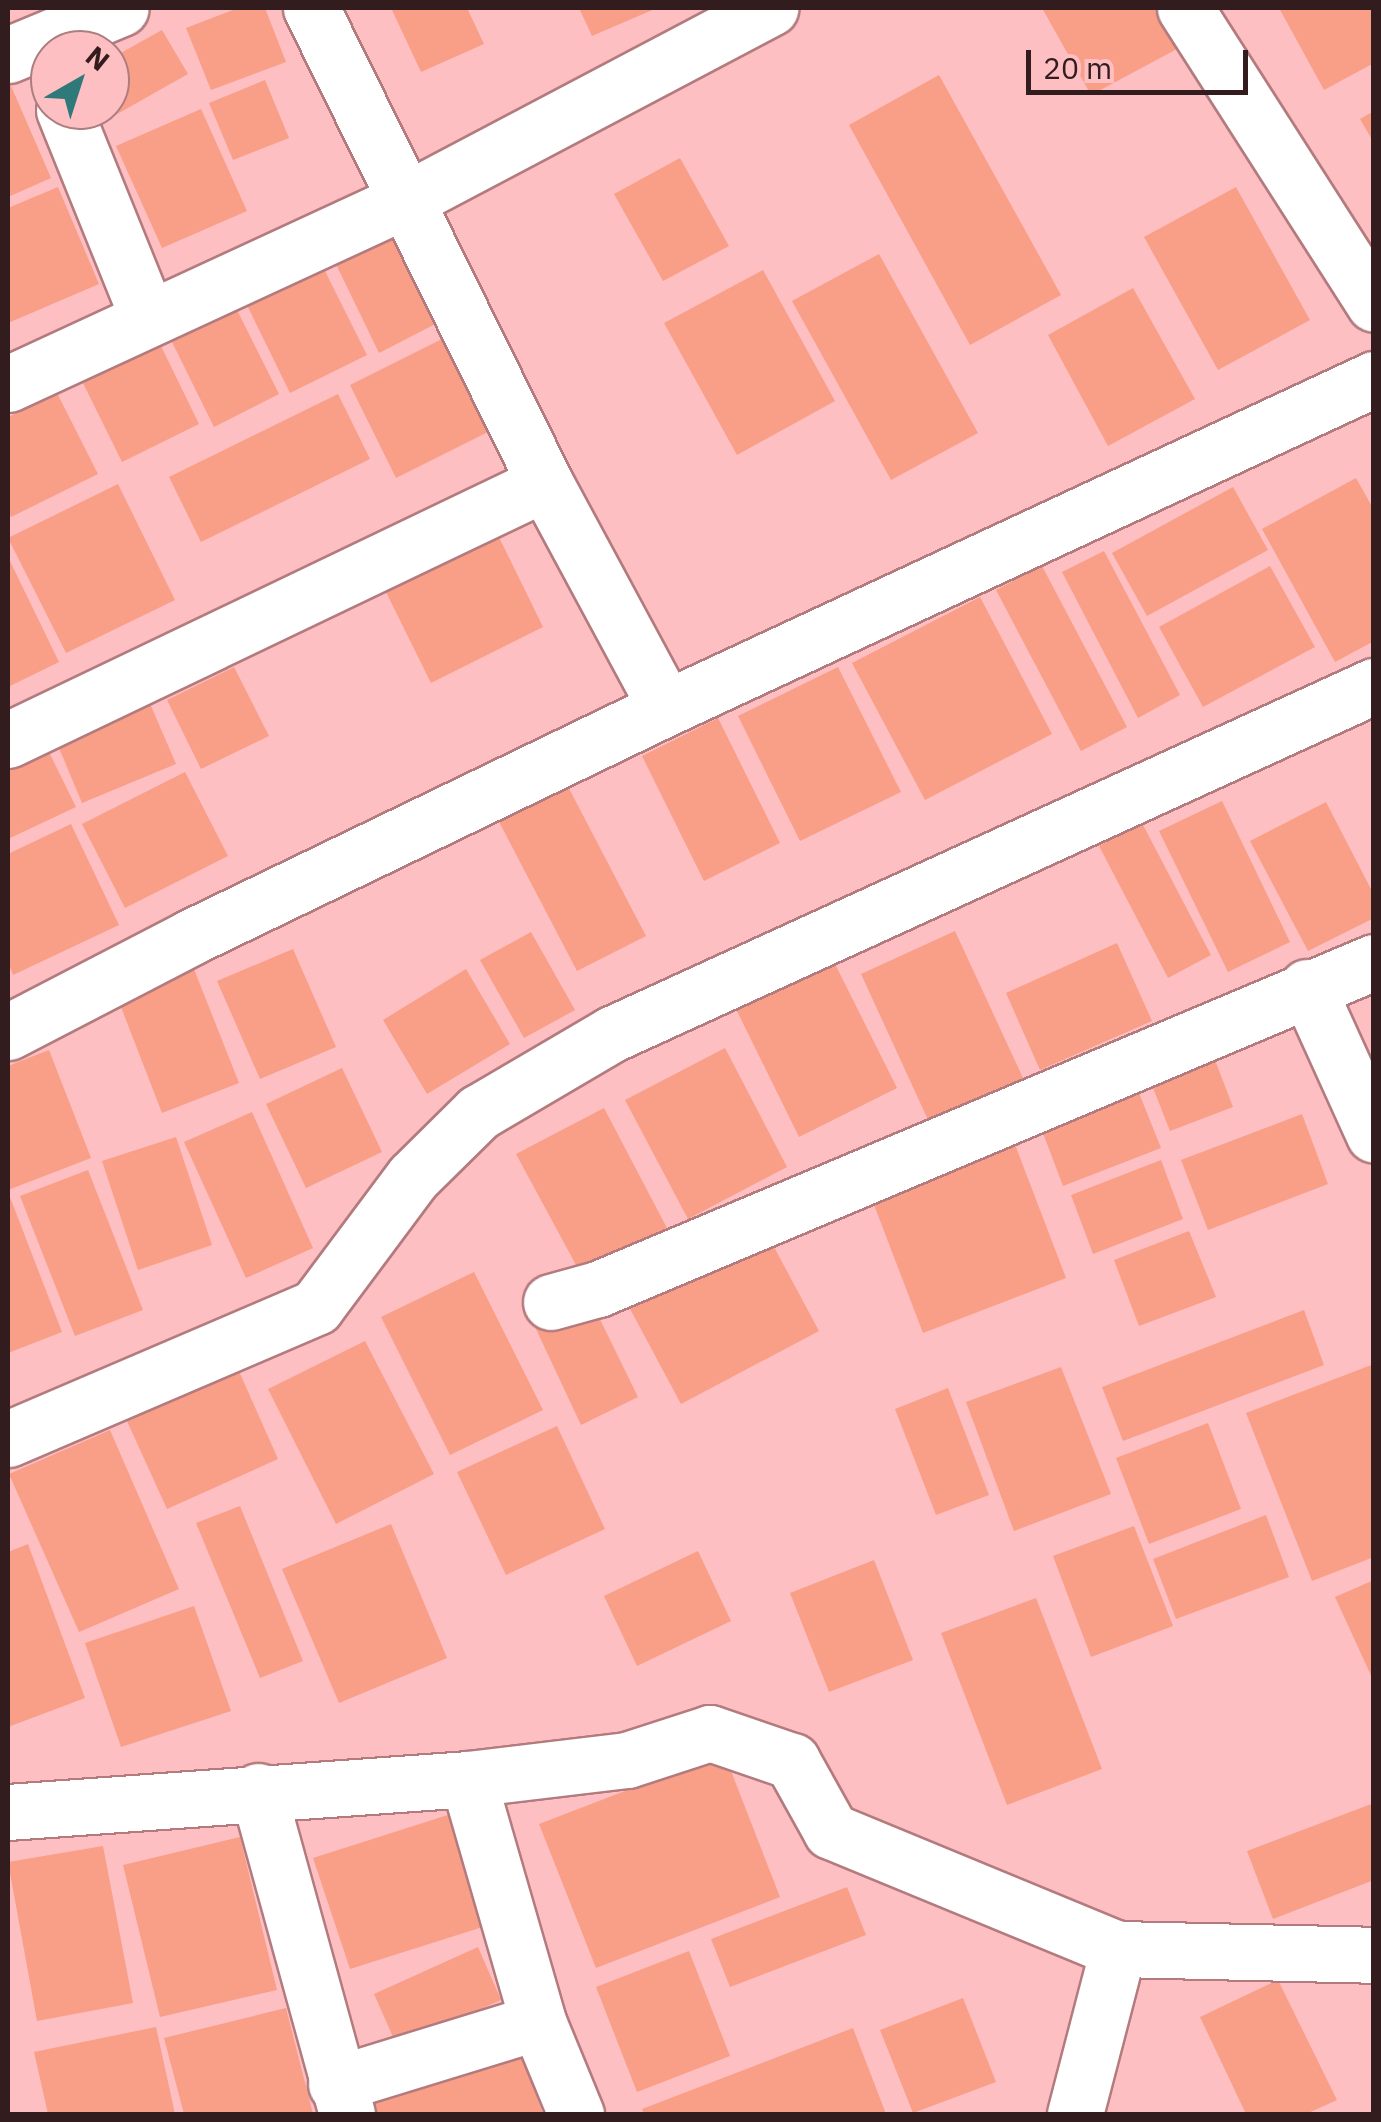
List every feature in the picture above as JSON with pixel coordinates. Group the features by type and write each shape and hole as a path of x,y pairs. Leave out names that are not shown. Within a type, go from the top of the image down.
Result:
{"street":[{"path":"81,30 121,8"},
{"path":"311,8 545,483 666,708"},
{"path":"8,384 406,200 770,8"},
{"path":"1185,8 1374,304"},
{"path":"72,130 148,318"},
{"path":"8,1032 191,937 666,708 1374,379"},
{"path":"8,740 545,483"},
{"path":"8,1438 316,1308 413,1177 479,1112 612,1034 1374,686"},
{"path":"551,1302 598,1289 1374,962"},
{"path":"1308,988 1374,1135"},
{"path":"8,1812 258,1791 468,1779 628,1760 710,1733 792,1761 831,1830 1118,1949 1374,1955"},
{"path":"468,1779 538,2022 576,2114"},
{"path":"258,1791 342,2099 538,2022"},
{"path":"1076,2114 1118,1949"}],"building":[{"path":"238,8 265,8 286,62 211,90 186,28"},
{"path":"391,8 467,8 484,44 421,72"},
{"path":"579,8 657,8 592,36"},
{"path":"1042,8 1154,8 1177,49 1091,95"},
{"path":"1279,8 1374,8 1374,63 1324,90"},
{"path":"162,30 188,74 130,107 130,48"},
{"path":"939,75 1061,295 970,345 849,125"},
{"path":"8,79 51,178 8,197"},
{"path":"265,80 289,138 233,160 209,103"},
{"path":"201,109 247,211 162,248 116,146"},
{"path":"1374,111 1374,143 1360,119"},
{"path":"680,158 729,246 663,281 614,194"},
{"path":"58,187 99,284 8,323 8,208"},
{"path":"1236,187 1310,320 1218,370 1144,237"},
{"path":"398,226 445,319 379,353 333,258"},
{"path":"879,254 978,433 891,480 792,301"},
{"path":"321,263 367,355 290,393 245,301"},
{"path":"763,270 835,401 737,455 664,323"},
{"path":"1133,288 1195,399 1108,446 1048,335"},
{"path":"237,310 279,394 214,427 172,342"},
{"path":"448,336 494,429 396,478 350,385"},
{"path":"159,342 199,424 122,462 81,379"},
{"path":"57,393 98,474 11,517 8,417"},
{"path":"338,394 370,459 201,542 169,477"},
{"path":"1356,478 1374,510 1374,641 1335,662 1262,529"},
{"path":"118,484 175,600 66,653 8,538"},
{"path":"1233,487 1268,550 1147,616 1112,553"},
{"path":"494,527 543,627 431,683 381,582"},
{"path":"1104,551 1180,695 1138,718 1062,572"},
{"path":"8,557 59,662 8,687"},
{"path":"1042,566 1127,727 1081,751 996,590"},
{"path":"1270,566 1315,647 1203,707 1159,627"},
{"path":"980,597 1052,734 925,800 852,663"},
{"path":"234,667 269,736 201,769 167,700"},
{"path":"838,667 901,792 800,841 738,716"},
{"path":"142,685 176,764 82,803 49,724"},
{"path":"718,718 780,843 704,881 642,756"},
{"path":"47,748 76,807 8,839 8,766"},
{"path":"185,772 228,856 125,908 82,824"},
{"path":"564,779 646,936 577,971 495,814"},
{"path":"1222,801 1290,942 1228,972 1159,831"},
{"path":"1326,802 1374,895 1374,918 1308,951 1250,841"},
{"path":"1142,823 1211,955 1168,978 1099,846"},
{"path":"71,824 119,925 13,975 8,962 8,854"},
{"path":"955,931 1023,1078 929,1122 861,974"},
{"path":"531,932 575,1010 524,1038 480,960"},
{"path":"1117,943 1152,1021 1040,1070 1006,993"},
{"path":"293,949 336,1047 260,1079 217,981"},
{"path":"190,959 239,1083 162,1113 114,989"},
{"path":"833,960 897,1088 799,1137 735,1007"},
{"path":"466,969 510,1044 427,1094 383,1020"},
{"path":"1210,1047 1233,1107 1170,1131 1146,1070"},
{"path":"725,1048 787,1167 688,1219 625,1100"},
{"path":"49,1050 91,1158 8,1190 8,1066"},
{"path":"342,1068 382,1152 306,1188 266,1104"},
{"path":"1135,1083 1161,1148 1063,1186 1038,1120"},
{"path":"604,1108 668,1230 582,1276 516,1154"},
{"path":"252,1112 313,1248 246,1278 184,1142"},
{"path":"1302,1114 1328,1184 1208,1230 1181,1160"},
{"path":"176,1137 212,1245 138,1270 102,1161"},
{"path":"1014,1142 1066,1278 923,1333 871,1197"},
{"path":"1161,1160 1183,1219 1093,1254 1071,1195"},
{"path":"88,1170 143,1310 75,1336 20,1196"},
{"path":"8,1192 62,1332 8,1353"},
{"path":"759,1219 819,1331 681,1404 621,1292"},
{"path":"1189,1231 1216,1297 1139,1326 1114,1260"},
{"path":"474,1272 543,1410 450,1455 381,1317"},
{"path":"591,1301 638,1397 581,1425 535,1327"},
{"path":"1304,1310 1324,1365 1123,1441 1102,1387"},
{"path":"365,1341 434,1474 336,1524 268,1389"},
{"path":"1374,1364 1374,1557 1312,1581 1246,1413"},
{"path":"1061,1367 1111,1494 1014,1531 966,1402"},
{"path":"238,1369 278,1459 167,1509 126,1419"},
{"path":"948,1388 989,1495 936,1515 895,1409"},
{"path":"1208,1423 1241,1509 1149,1544 1116,1458"},
{"path":"557,1426 605,1529 506,1575 457,1472"},
{"path":"110,1430 179,1589 79,1632 9,1474"},
{"path":"240,1506 303,1661 260,1678 196,1523"},
{"path":"1266,1515 1289,1577 1176,1619 1153,1559"},
{"path":"391,1524 447,1658 339,1703 282,1569"},
{"path":"1134,1526 1173,1626 1091,1657 1053,1556"},
{"path":"28,1544 85,1698 8,1727 8,1552"},
{"path":"698,1551 731,1621 637,1666 604,1596"},
{"path":"874,1560 913,1660 829,1692 790,1593"},
{"path":"1374,1580 1374,1682 1335,1597"},
{"path":"1036,1598 1102,1769 1007,1805 941,1633"},
{"path":"194,1606 231,1711 121,1747 85,1643"},
{"path":"724,1753 780,1897 596,1968 539,1824"},
{"path":"1374,1803 1374,1880 1273,1919 1247,1851"},
{"path":"454,1813 489,1925 350,1969 313,1858"},
{"path":"240,1837 277,1990 160,2017 123,1865"},
{"path":"103,1846 133,2003 37,2021 8,1862"},
{"path":"847,1887 866,1935 730,1987 711,1939"},
{"path":"478,1947 501,2000 397,2046 374,1994"},
{"path":"689,1951 730,2056 637,2092 596,1987"},
{"path":"1278,1980 1337,2100 1306,2114 1246,2114 1200,2017"},
{"path":"963,1998 996,2082 913,2113 880,2030"},
{"path":"286,2008 313,2114 184,2114 164,2038"},
{"path":"156,2027 175,2114 48,2114 34,2052"},
{"path":"853,2028 886,2114 644,2114 642,2109"},
{"path":"520,2051 543,2114 377,2114 373,2104"}]}
